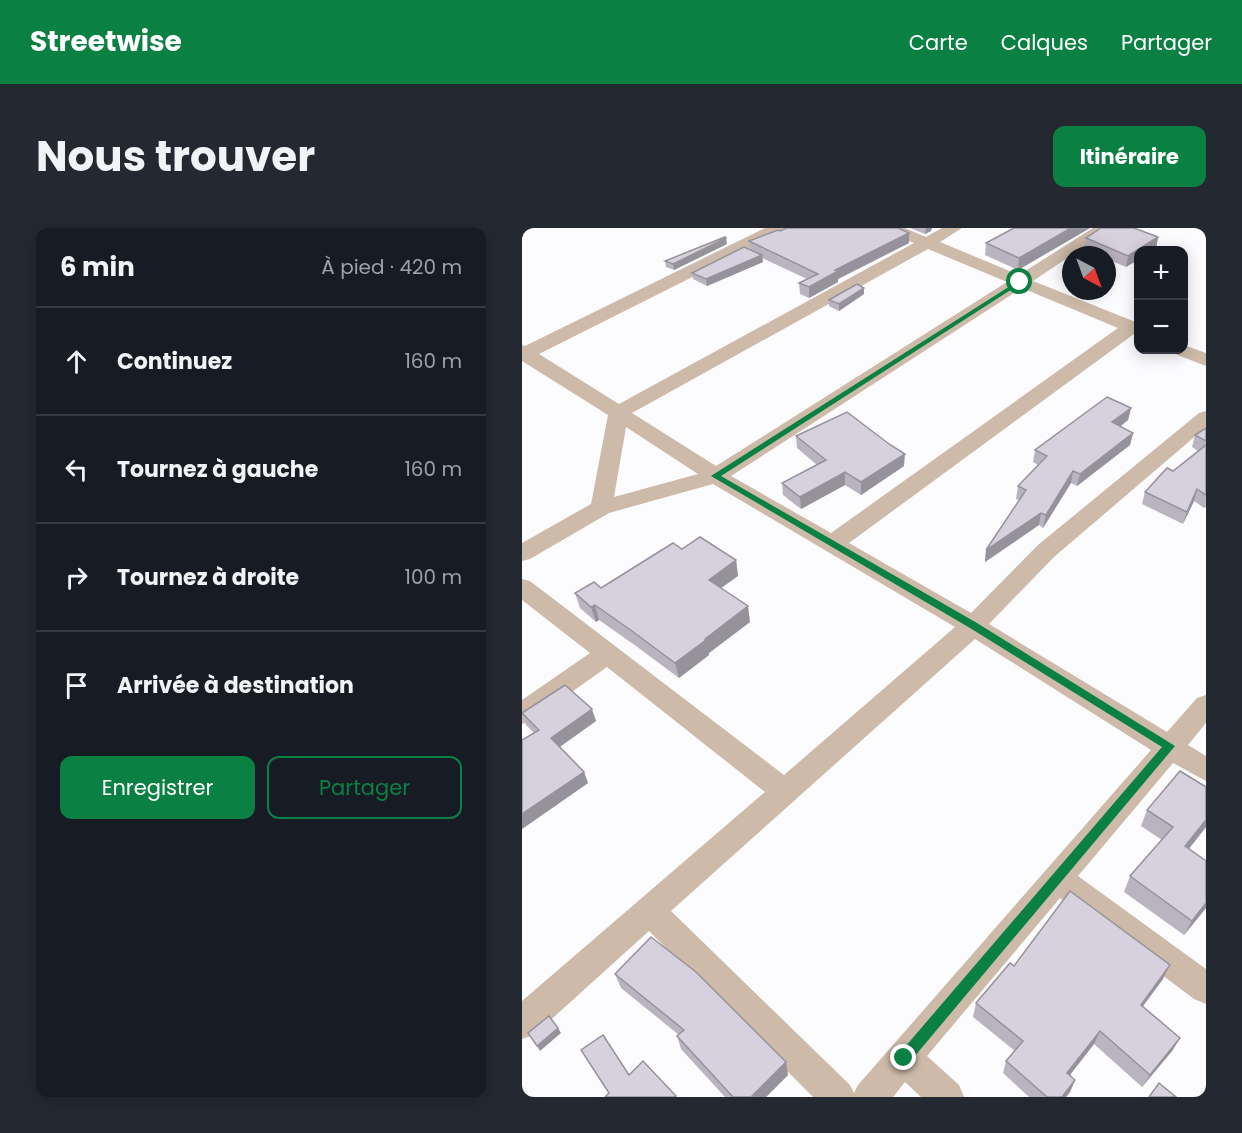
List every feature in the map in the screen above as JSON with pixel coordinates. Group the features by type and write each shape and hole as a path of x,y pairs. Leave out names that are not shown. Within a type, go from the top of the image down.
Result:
{"street":[{"path":"523,353 778,228"},
{"path":"891,228 1134,328"},
{"path":"618,413 954,228"},
{"path":"522,553 601,508 716,476 1104,228"},
{"path":"832,544 1134,329"},
{"path":"1188,352 1206,360"},
{"path":"523,353 716,476 973,626 1206,770"},
{"path":"601,508 618,413"},
{"path":"522,1023 973,626 1046,551 1206,417"},
{"path":"522,587 786,792"},
{"path":"522,714 607,654"},
{"path":"870,1097 1206,705"},
{"path":"1057,878 1206,988"},
{"path":"650,911 838,1097"},
{"path":"904,1058 947,1097"}],"building":[{"path":"787,228 898,228 909,233 835,270 838,271 809,287 799,283 818,274 749,241"},
{"path":"1014,228 1071,228 1019,258 986,243"},
{"path":"1101,228 1134,228 1158,237 1144,246 1134,246 1134,252 1128,256 1116,251 1116,246 1105,246 1086,238"},
{"path":"725,237 673,264 665,261"},
{"path":"744,247 762,255 706,279 692,273"},
{"path":"857,284 864,288 839,304 829,300"},
{"path":"1107,397 1131,408 1112,422 1133,433 1080,474 1073,471 1046,515 1041,513 986,550 1026,490 1018,486 1047,456 1035,450"},
{"path":"847,412 905,454 861,482 845,472 800,497 782,483 826,460 796,436"},
{"path":"1206,428 1206,441 1195,435"},
{"path":"1206,445 1206,495 1197,489 1187,512 1145,492 1167,468 1173,471"},
{"path":"700,537 736,560 709,580 748,606 675,663 595,605 591,607 575,593 594,582 601,588 673,543 682,549"},
{"path":"565,685 592,709 551,738 584,772 522,814 522,740 539,730 522,713"},
{"path":"1180,771 1206,787 1206,820 1185,846 1206,861 1206,903 1192,921 1130,876 1173,827 1147,810"},
{"path":"1070,891 1170,965 1141,1005 1180,1038 1150,1075 1100,1031 1067,1073 1075,1080 1062,1097 1047,1097 1006,1061 1023,1041 976,1003 1010,963 1014,966"},
{"path":"651,937 696,972 786,1062 751,1097 733,1097 677,1036 684,1030 615,974"},
{"path":"549,1016 558,1028 537,1046 528,1033"},
{"path":"603,1035 629,1075 643,1061 676,1096 605,1097 609,1093 581,1050"},
{"path":"1159,1083 1176,1097 1149,1097"}],"route":[{"path":"904,1058 1169,746 973,626 716,476 1020,282"}]}
